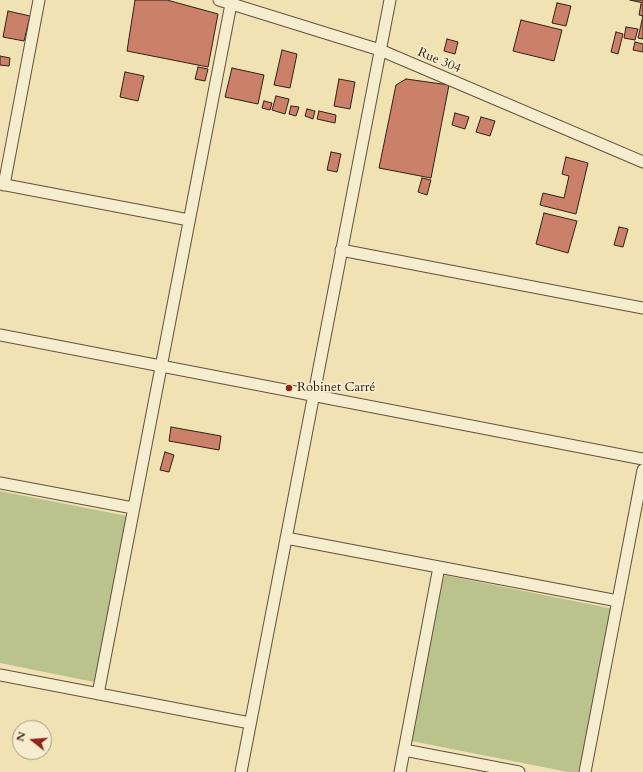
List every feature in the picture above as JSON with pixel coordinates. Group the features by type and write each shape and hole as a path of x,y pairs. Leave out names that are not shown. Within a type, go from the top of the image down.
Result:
{"street":[{"path":"39,0 2,185 189,220"},
{"name":"Rue 304","path":"219,0 380,50 643,162"},
{"path":"241,772 390,0"},
{"path":"98,694 230,4"},
{"path":"341,250 643,308"},
{"path":"0,335 643,459"},
{"path":"585,772 643,470"},
{"path":"0,483 134,508"},
{"path":"286,538 618,601"},
{"path":"400,772 439,567"},
{"path":"0,676 250,723"},
{"path":"404,750 519,772"}],"green space":[{"path":"0,491 127,516 94,682 0,663"},
{"path":"444,575 614,609 581,772 568,772 411,741"}],"building":[{"path":"135,0 167,0 218,14 208,67 127,51"},
{"path":"630,0 643,0 643,3"},
{"path":"557,3 571,6 566,26 552,23"},
{"path":"641,4 643,5 643,16 639,15"},
{"path":"8,11 30,16 24,41 3,37"},
{"path":"643,16 643,39 638,38"},
{"path":"521,20 562,30 554,61 513,51"},
{"path":"626,27 638,29 635,40 624,38"},
{"path":"616,32 623,34 618,54 611,52"},
{"path":"447,39 458,42 455,54 444,51"},
{"path":"635,42 643,44 643,52 633,50"},
{"path":"282,50 297,54 290,88 274,85"},
{"path":"0,56 10,58 9,66 0,65"},
{"path":"198,67 208,69 205,81 195,79"},
{"path":"232,68 264,75 258,104 225,97"},
{"path":"125,72 144,76 138,101 120,97"},
{"path":"339,79 355,82 350,109 334,106"},
{"path":"406,79 449,85 431,178 379,168 396,85"},
{"path":"276,96 289,99 285,114 272,110"},
{"path":"264,101 272,103 270,110 262,108"},
{"path":"291,106 299,107 296,116 289,114"},
{"path":"307,109 315,111 313,119 305,116"},
{"path":"319,111 336,115 335,123 317,119"},
{"path":"455,113 469,117 465,129 452,125"},
{"path":"481,117 495,121 490,136 476,132"},
{"path":"331,152 341,154 337,172 327,170"},
{"path":"566,157 588,163 576,214 540,205 543,193 564,198 569,176 562,174"},
{"path":"422,178 431,180 427,195 418,192"},
{"path":"544,213 577,221 568,253 536,244"},
{"path":"619,227 628,229 623,247 614,245"},
{"path":"171,427 221,436 219,450 169,441"},
{"path":"165,452 174,455 169,472 160,470"}],"place":[{"name":"Robinet Carré","path":"289,388"}]}
